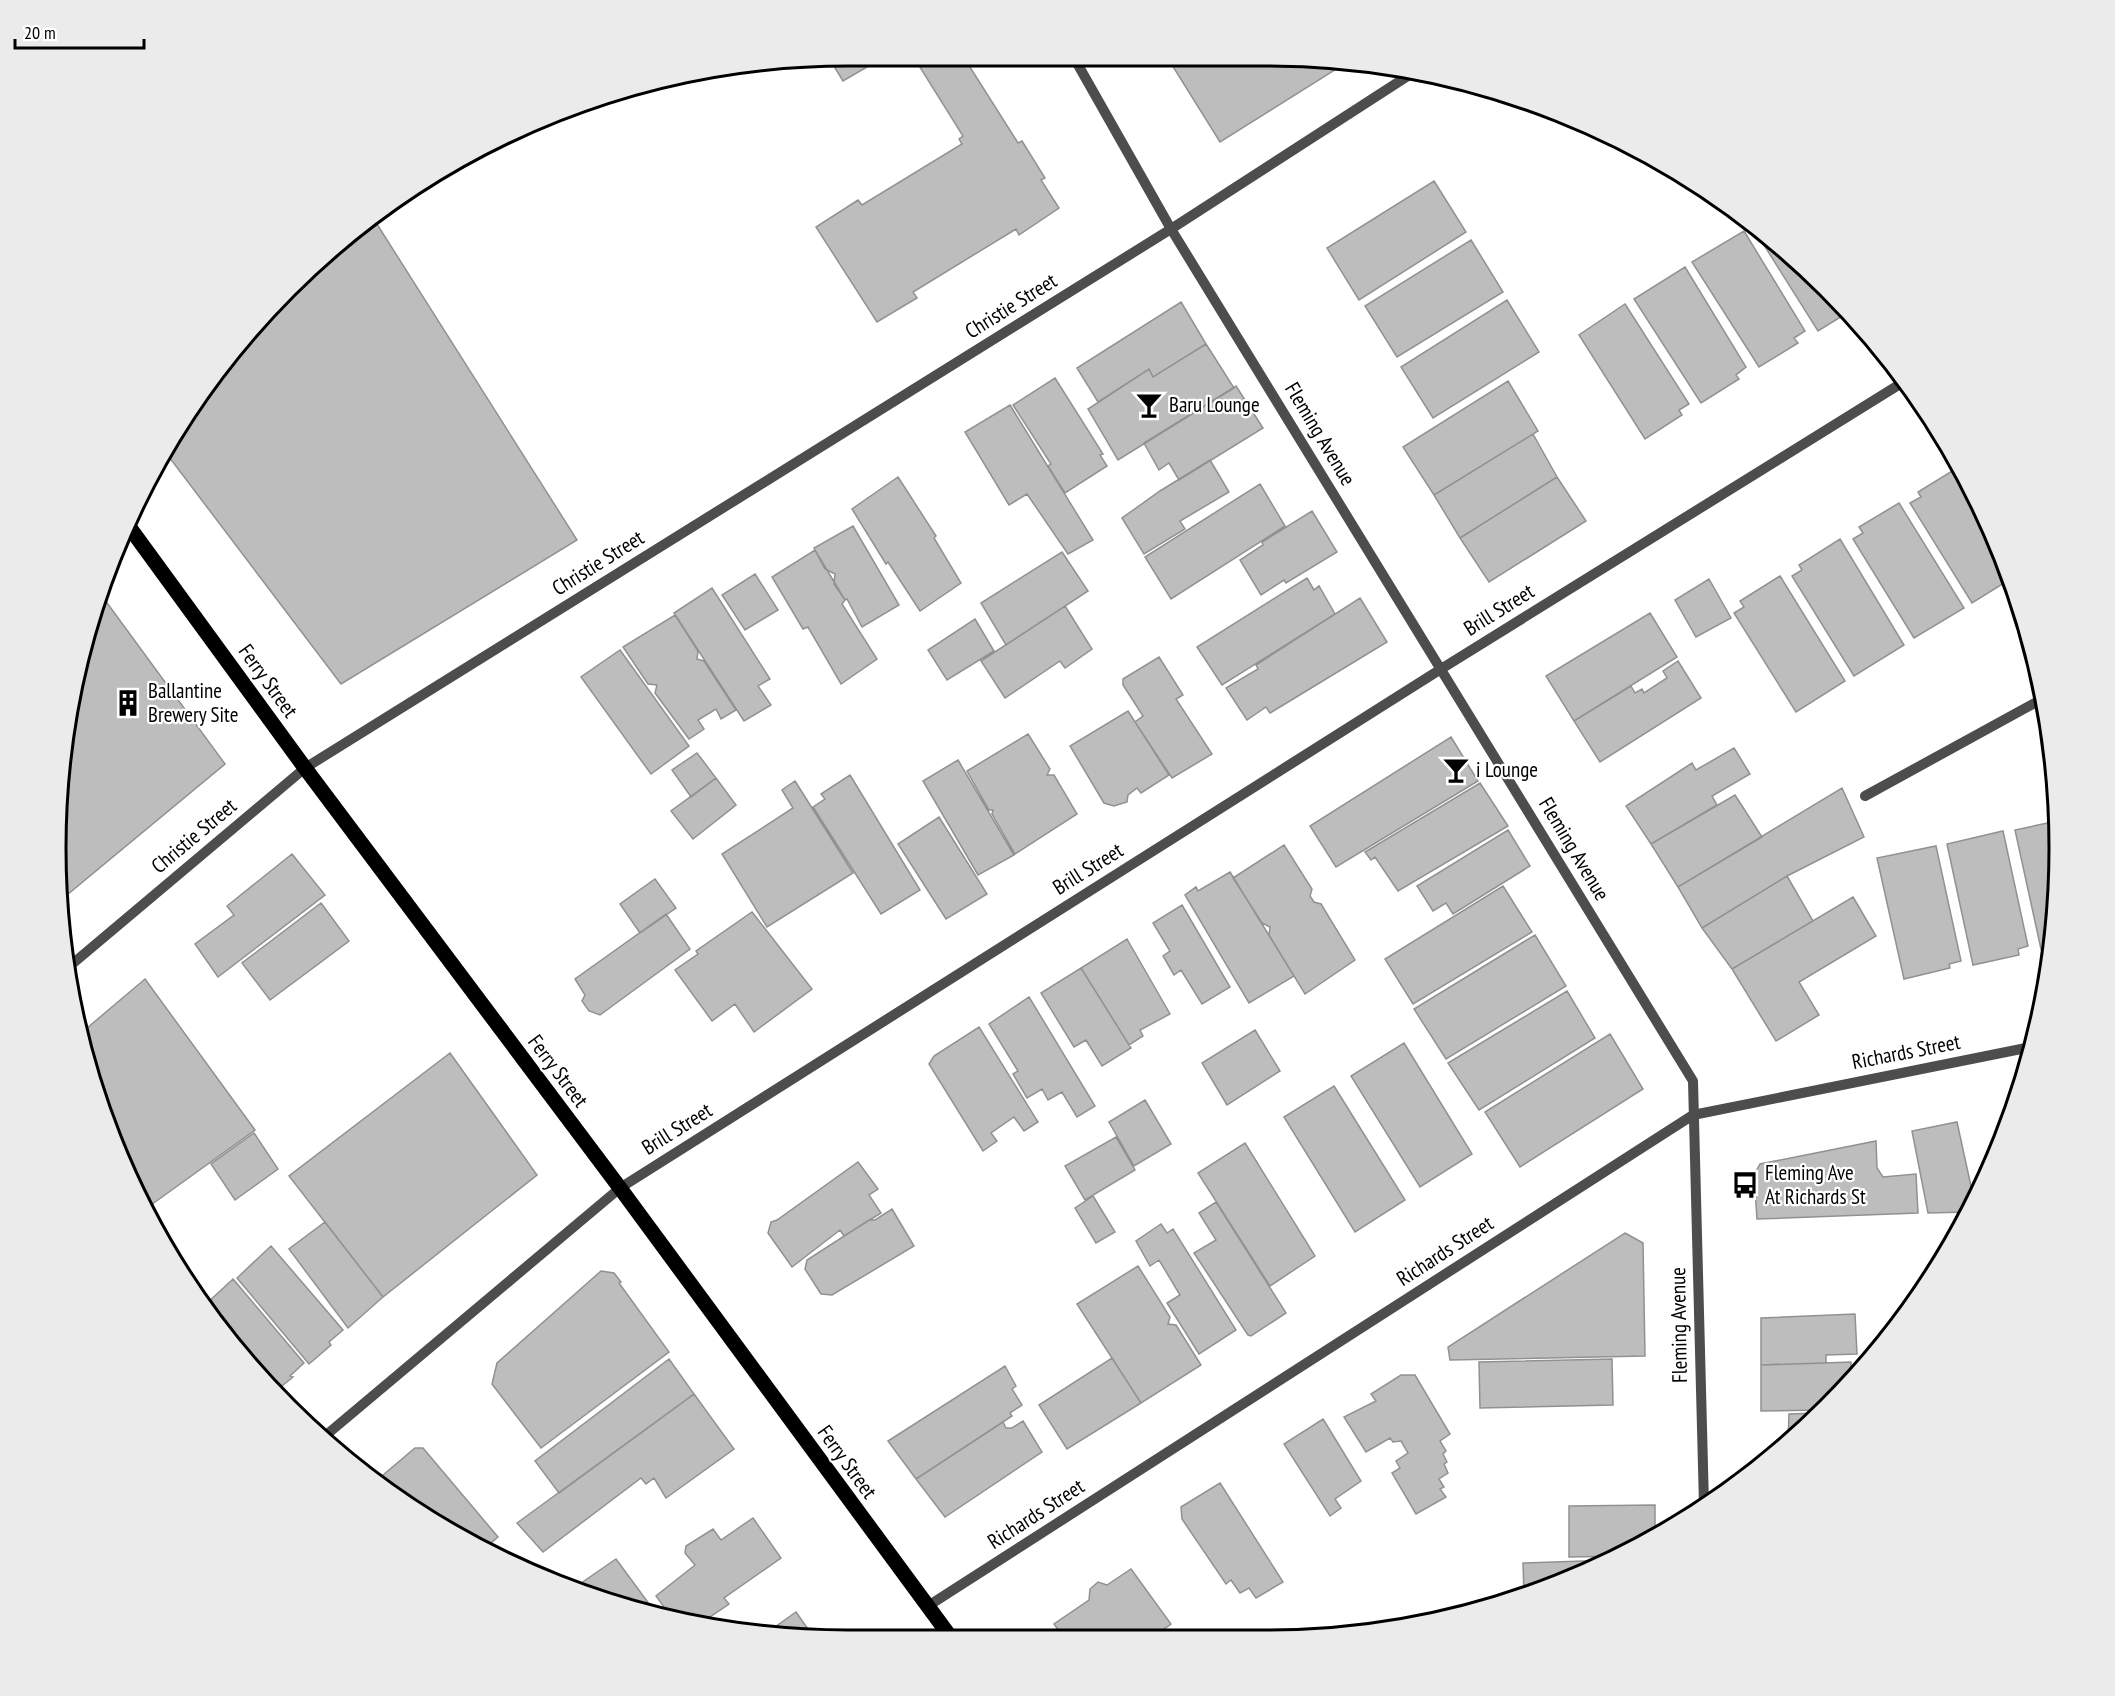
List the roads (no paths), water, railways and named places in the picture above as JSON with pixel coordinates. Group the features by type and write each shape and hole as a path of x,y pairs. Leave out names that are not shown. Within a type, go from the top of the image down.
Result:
{"main road":[{"name":"Ferry Street","path":"133,533 305,768 620,1188 945,1630"}],"street":[{"name":"Fleming Avenue","path":"1079,66 1171,228 1693,1081 1704,1496"},
{"name":"Christie Street","path":"75,962 305,768 1171,228 1404,78"},
{"name":"Brill Street","path":"329,1433 620,1188 1441,669 1897,386"},
{"path":"1865,796 2035,703"},
{"name":"Richards Street","path":"928,1606 1694,1115 2022,1049"}],"place":[{"name":"Baru Lounge","path":"1149,405"},
{"name":"Ballantine Brewery Site","path":"128,703"},
{"name":"i Lounge","path":"1456,770"},
{"name":"Fleming Ave At Richards St","path":"1745,1185"}]}
